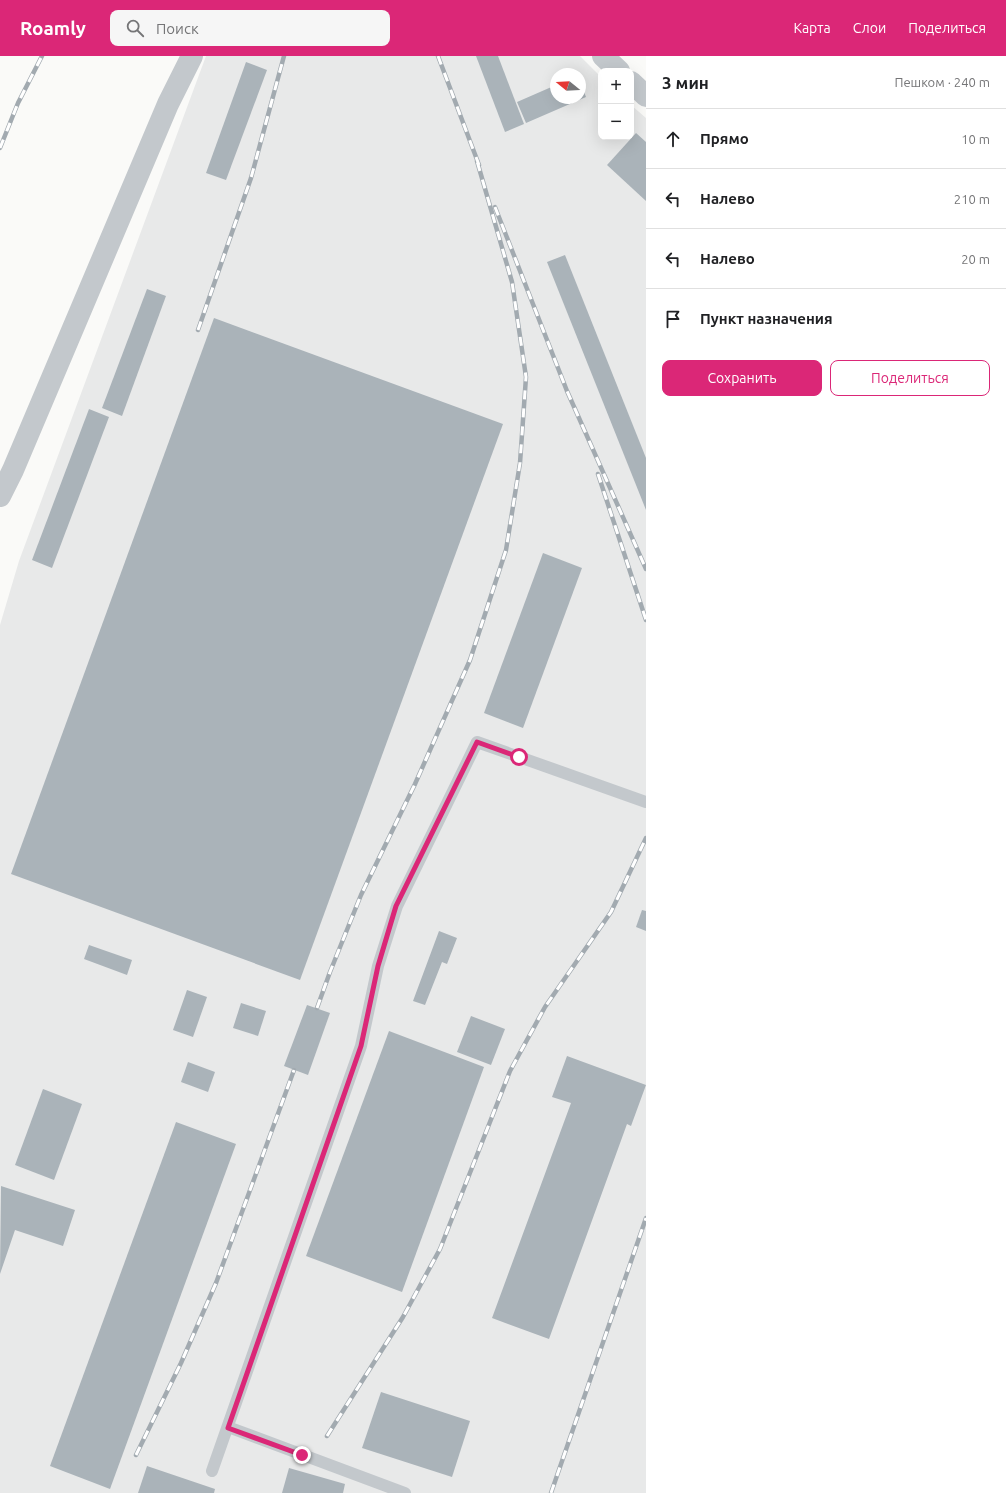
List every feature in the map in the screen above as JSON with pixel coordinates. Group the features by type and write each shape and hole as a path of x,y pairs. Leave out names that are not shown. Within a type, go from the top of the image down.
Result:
{"street":[{"path":"0,496 13,470 168,104 192,56"},
{"path":"603,56 616,68"},
{"path":"634,85 646,96"}],"lane":[{"path":"212,1471 361,1046 378,966 396,906 477,742 646,802"},
{"path":"228,1428 405,1493"}],"shaded area":[{"path":"206,56 580,56 598,74 598,140 634,140 634,108 646,118 646,1493 0,1493 0,625 19,561"}],"building":[{"path":"476,56 498,56 524,124 505,132"},
{"path":"246,62 267,70 226,180 206,173"},
{"path":"550,88 550,104 570,104 526,123 517,102"},
{"path":"636,133 646,142 646,201 607,165 630,140 634,140 634,135"},
{"path":"565,255 646,458 646,510 547,262"},
{"path":"147,289 166,296 122,416 102,408"},
{"path":"214,318 503,424 300,980 11,874"},
{"path":"89,409 109,417 52,568 32,560"},
{"path":"543,553 582,568 523,728 484,713"},
{"path":"642,910 646,911 646,931 636,927"},
{"path":"439,931 457,938 447,964 442,962 425,1005 413,1001"},
{"path":"89,945 132,960 127,975 84,959"},
{"path":"187,990 207,997 193,1037 173,1030"},
{"path":"241,1003 266,1011 258,1036 233,1028"},
{"path":"307,1005 330,1013 308,1075 284,1066"},
{"path":"471,1016 505,1029 491,1065 457,1052"},
{"path":"389,1031 484,1067 402,1292 306,1256"},
{"path":"567,1056 646,1085 631,1126 627,1124 549,1339 492,1318 571,1103 552,1097"},
{"path":"188,1062 215,1072 208,1092 181,1082"},
{"path":"43,1089 82,1104 54,1180 15,1165"},
{"path":"176,1122 236,1144 110,1489 50,1466"},
{"path":"1,1186 75,1210 63,1246 15,1230 0,1274"},
{"path":"381,1392 470,1421 452,1477 362,1448"},
{"path":"147,1466 215,1489 214,1493 138,1493"},
{"path":"289,1468 345,1484 343,1493 282,1493"}],"railway":[{"path":"0,148 18,103 42,56"},
{"path":"198,330 251,178 284,56"},
{"path":"438,56 479,165"},
{"path":"317,1008 361,895 415,784 470,660 506,550 520,463 526,377 512,282 477,161"},
{"path":"495,207 567,391 646,569"},
{"path":"598,474 646,620"},
{"path":"327,1436 403,1317 440,1249 510,1071 545,1007 611,912 646,838"},
{"path":"136,1455 181,1363 216,1283 294,1070"},
{"path":"551,1493 646,1218"}],"route":[{"path":"302,1455 228,1428 361,1046 378,966 396,906 477,742 519,757"}]}
